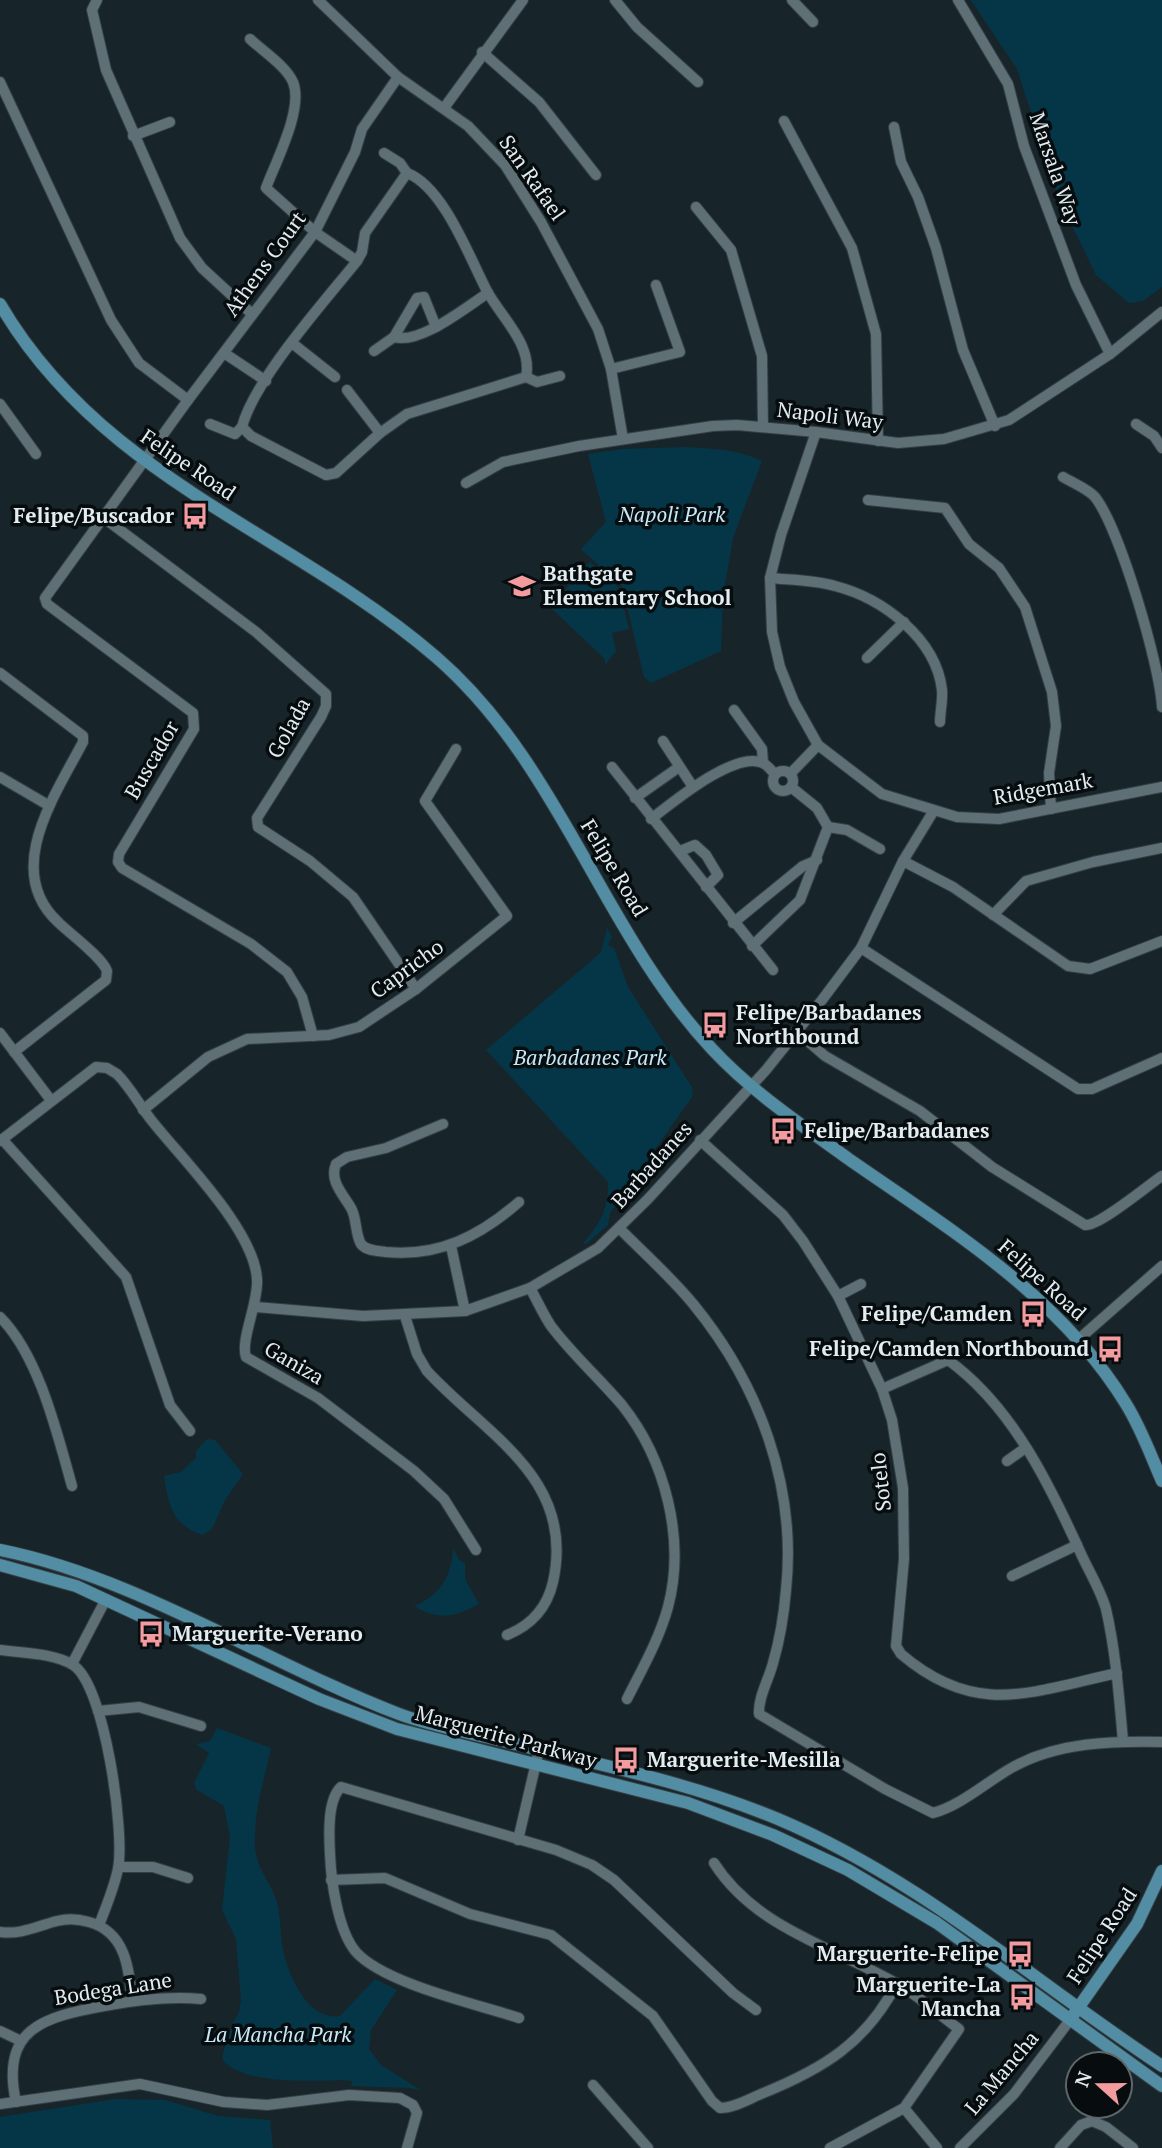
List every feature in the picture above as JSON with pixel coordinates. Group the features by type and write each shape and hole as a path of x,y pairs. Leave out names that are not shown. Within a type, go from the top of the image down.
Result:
{"main road":[{"name":"Felipe Road","path":"0,304 48,371 86,413 145,463 393,622 467,686 509,734 660,983 710,1047 750,1087 1015,1276 1079,1339 1127,1405 1162,1481"},
{"name":"Marguerite Parkway","path":"0,1550 114,1584 326,1685 401,1714 691,1788 777,1819 854,1856 946,1910 1162,2066"},
{"name":"Marguerite Parkway","path":"0,1565 76,1586 319,1699 397,1729 688,1803 773,1835 823,1858 937,1923 1162,2086"},
{"name":"Felipe Road","path":"1070,2020 1137,1924 1162,1871"}],"street":[{"path":"97,0 92,10 106,70 132,136 180,238 202,268 252,314"},
{"name":"San Rafael","path":"318,0 398,77 444,108 489,148 519,186 580,290 598,329 611,369 623,439"},
{"path":"444,108 482,52 523,0"},
{"path":"615,0 637,27 698,82"},
{"path":"792,0 813,22"},
{"name":"Marsala Way","path":"958,0 1008,84 1033,172 1076,285 1110,354"},
{"path":"250,39 287,74 295,90 282,153 266,188 315,232 357,261"},
{"path":"482,52 539,102 596,175"},
{"name":"Athens Court","path":"145,463 188,400 315,232 355,152 362,129 398,77"},
{"path":"0,82 111,320 139,363 188,400"},
{"path":"784,121 852,248 876,334 878,441"},
{"path":"132,136 170,122"},
{"path":"894,127 901,162 918,197 936,248 963,350 995,426"},
{"path":"384,153 418,179 461,234 488,293 517,337 526,363 526,377"},
{"path":"210,424 235,434 242,427 266,381 292,343 357,261 362,252 365,233 407,173"},
{"path":"696,207 731,250 762,356 763,427"},
{"path":"611,369 680,352 656,285"},
{"path":"394,337 402,339 436,327 488,293"},
{"path":"374,351 394,337 417,298 424,298 436,327"},
{"name":"Napoli Way","path":"466,483 503,462 623,439 713,426 763,427 878,441 930,441 995,426 1050,395 1110,354 1162,312"},
{"path":"292,343 335,376"},
{"path":"224,353 266,381"},
{"path":"242,427 251,436 326,475 336,473 380,433 407,414 526,377 537,382 561,376"},
{"path":"347,390 380,433"},
{"path":"0,404 36,454"},
{"path":"1136,424 1154,436 1162,447"},
{"name":"Ridgemark","path":"816,432 780,535 770,578 772,632 780,667 794,702 818,745 882,794 933,812 999,819 1162,787"},
{"name":"Buscador","path":"145,463 47,593 47,604 194,713 196,720 194,729 119,854 118,862 251,944 287,972 302,997 313,1036"},
{"path":"1063,477 1094,496 1118,541 1161,692 1162,707"},
{"path":"868,500 946,508 969,544 999,568 1025,607 1052,692 1056,726 1049,773 1051,809"},
{"name":"Golada","path":"104,518 256,632 326,694 326,706 321,717 257,818 258,827 310,861 353,897 416,989"},
{"path":"770,578 835,586 875,603 904,622 930,654 942,689 940,722"},
{"path":"867,658 904,622"},
{"path":"0,673 83,736 83,742 48,805 33,863 40,897 48,913 107,967 106,980 14,1052"},
{"path":"734,710 762,749 763,763"},
{"path":"663,741 693,787"},
{"path":"791,787 791,773 818,745"},
{"name":"Capricho","path":"143,1110 208,1057 247,1039 329,1035 359,1027 416,989 507,916 425,801 456,750"},
{"path":"651,819 693,787 723,770 753,762 763,763 775,774"},
{"path":"612,767 651,819 680,851 751,946 773,970"},
{"path":"635,798 679,767"},
{"path":"791,773 783,770 775,774 773,781 778,790 791,787"},
{"path":"0,777 48,805"},
{"path":"751,946 800,900 828,827 817,808 791,787"},
{"name":"Barbadanes","path":"256,1307 405,1316 465,1311 530,1288 598,1248 620,1229 750,1087 861,948 903,860 933,812"},
{"path":"828,827 847,830 880,849"},
{"path":"680,851 695,845 706,855 718,874 706,887"},
{"path":"993,915 1026,881 1093,862 1162,848"},
{"path":"733,923 803,866 817,860"},
{"path":"903,860 953,887 1069,965 1084,969 1162,941"},
{"path":"861,948 1078,1089 1092,1088 1162,1058"},
{"path":"796,1031 825,1056 920,1111 992,1167 1085,1225 1099,1223 1119,1205 1162,1176"},
{"path":"0,1033 50,1099 1,1140 126,1277 170,1405 190,1431"},
{"name":"Ganiza","path":"50,1099 96,1067 107,1068 120,1077 244,1239 257,1278 256,1307 245,1347 246,1357 318,1398 414,1471 444,1499 476,1550"},
{"path":"443,1124 386,1148 347,1157 336,1164 333,1171 334,1181 353,1212 361,1244 369,1250 420,1252 451,1246 486,1228 519,1202"},
{"name":"Sotelo","path":"700,1140 783,1215 838,1296 882,1389 892,1420 903,1488 904,1559 897,1646 901,1654 951,1687 975,1695 1006,1695 1117,1673"},
{"path":"620,1229 692,1303 715,1331 745,1379 767,1431 778,1471 786,1521 788,1576 779,1639 760,1700 760,1714 885,1789 933,1813 947,1809 1015,1766 1072,1746 1123,1741 1162,1742"},
{"path":"451,1246 465,1311"},
{"path":"1079,1339 1162,1266"},
{"path":"838,1296 861,1283"},
{"path":"530,1288 551,1325 623,1407 643,1435 665,1492 672,1524 674,1569 669,1605 658,1638 627,1699"},
{"path":"405,1316 426,1370 529,1471 547,1498 555,1524 558,1559 551,1591 534,1620 507,1635"},
{"path":"0,1317 13,1330 28,1356 72,1486"},
{"path":"882,1389 948,1360 967,1374 985,1394 1024,1449 1053,1492 1105,1606 1117,1673 1123,1741"},
{"path":"1007,1461 1024,1449"},
{"path":"1012,1576 1077,1545"},
{"path":"72,1664 106,1599"},
{"path":"0,1650 72,1664 88,1682 98,1711 112,1776 120,1836 119,1867 99,1925"},
{"path":"98,1711 139,1707 201,1726"},
{"path":"518,1840 539,1750"},
{"path":"519,2018 392,1976 356,1951 341,1918 331,1880 328,1832 336,1792 341,1787 443,1815 574,1857 601,1871 756,2010"},
{"path":"714,1863 729,1885 762,1915 897,1983 959,2029 904,2108 830,2148"},
{"path":"119,1867 153,1867 188,1878"},
{"path":"331,1880 385,1878 470,1914 551,1935 653,2015 716,2106 726,2108 806,2076 841,2053 884,2007 897,1983"},
{"path":"0,1932 13,1934 59,1920 77,1919 99,1925 111,1932 121,1946 129,1969 132,2001"},
{"name":"Bodega Lane","path":"21,2040 33,2026 47,2018 132,2001 178,1997 201,1999"},
{"name":"La Mancha","path":"960,2148 1014,2094 1070,2020"},
{"path":"0,2031 21,2040 12,2057 11,2067 16,2102"},
{"path":"0,2104 140,2084 242,2104 288,2105 366,2095 400,2098 413,2105 417,2118 407,2148"},
{"path":"593,2085 648,2148"},
{"path":"904,2108 937,2148"},
{"path":"1060,2148 1081,2125 1092,2121 1133,2148"}],"green space":[{"path":"971,0 1162,0 1162,287 1143,301 1129,303 1096,275 1059,199 1017,69"},
{"name":"Napoli Park","path":"687,447 734,452 762,461 733,538 723,595 721,651 651,683 644,677 622,586 581,549 606,522 588,454 623,449"},
{"path":"590,562 619,588 629,629 612,633 616,651 605,665 605,659 550,607"},
{"name":"Barbadanes Park","path":"607,928 612,937 608,945 614,948 628,987 693,1089 692,1097 610,1213 608,1225 585,1245 584,1242 595,1229 605,1208 608,1182 486,1050 601,952"},
{"path":"207,1439 215,1440 243,1474 225,1500 212,1529 202,1535 184,1525 174,1513 164,1476 181,1472 196,1458 196,1451"},
{"path":"453,1548 459,1560 465,1563 465,1579 479,1604 447,1616 431,1614 414,1606 431,1597 443,1584 450,1567"},
{"name":"La Mancha Park","path":"217,1728 271,1748 257,1810 255,1848 258,1863 277,1902 283,1950 295,1984 309,2004 318,2012 329,2016 340,2016 375,1979 397,1990 371,2030 369,2049 381,2065 422,2091 411,2088 351,2086 352,2081 342,2080 278,2080 244,2073 222,2059 229,2030 239,2012 241,2000 236,1939 222,1910 230,1837 224,1806 197,1790 194,1783 209,1753 196,1744 210,1741"},
{"path":"115,2099 165,2100 218,2116 270,2120 273,2148 0,2148 0,2117"}],"place":[{"name":"Felipe/Buscador","path":"195,516"},
{"name":"Bathgate Elementary School","path":"522,586"},
{"name":"Felipe/Barbadanes Northbound","path":"715,1025"},
{"name":"Felipe/Barbadanes","path":"783,1131"},
{"name":"Felipe/Camden","path":"1033,1314"},
{"name":"Felipe/Camden Northbound","path":"1110,1349"},
{"name":"Marguerite-Verano","path":"151,1634"},
{"name":"Marguerite-Mesilla","path":"626,1760"},
{"name":"Marguerite-Felipe","path":"1020,1954"},
{"name":"Marguerite-La Mancha","path":"1022,1997"}]}
